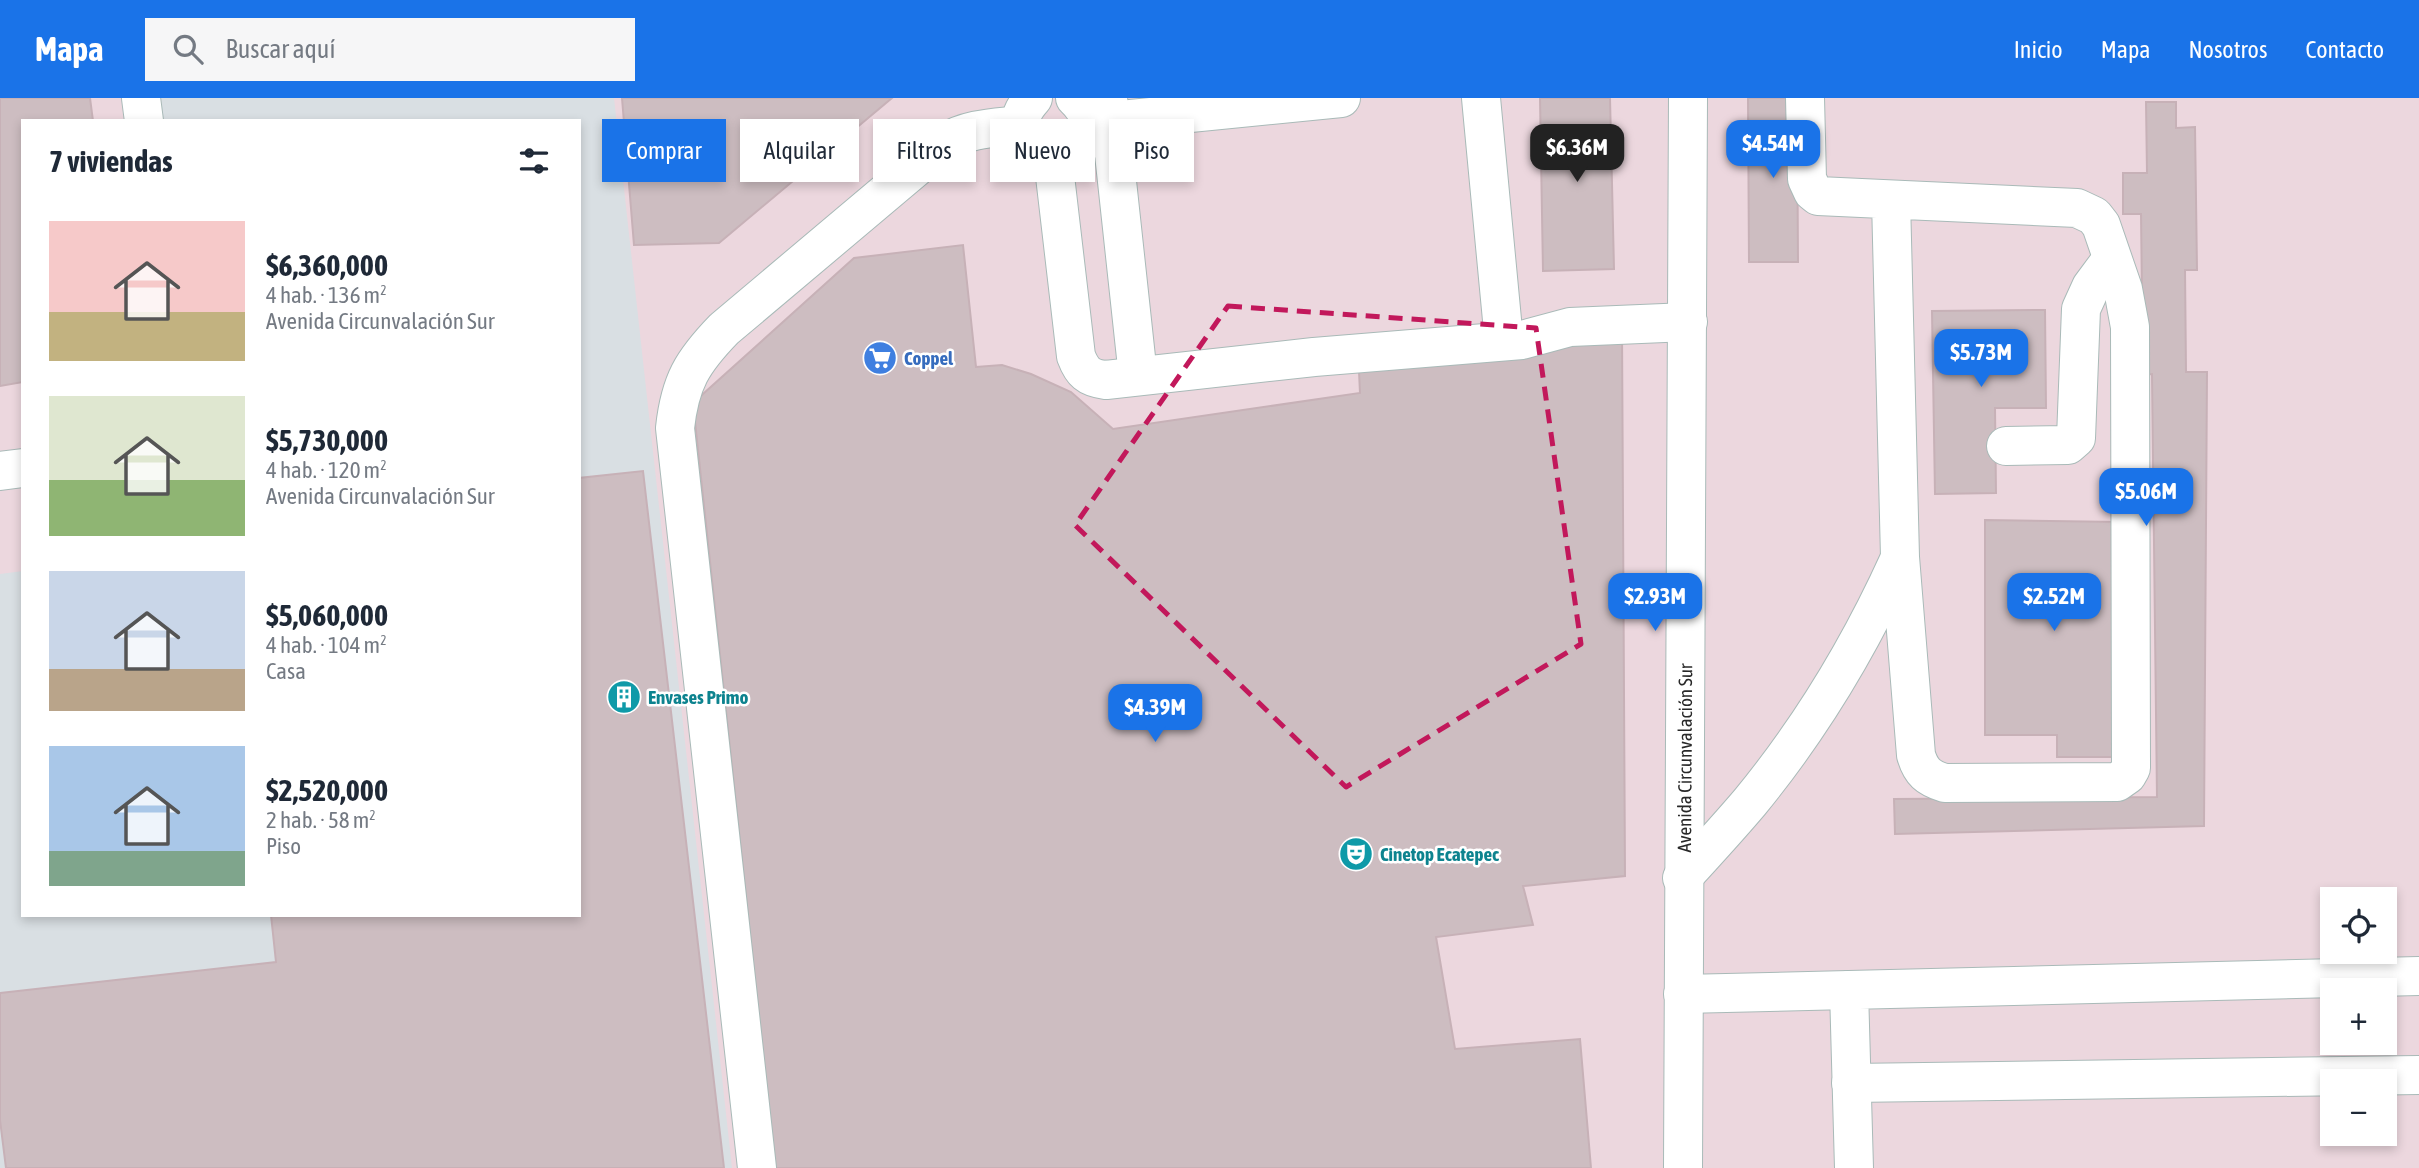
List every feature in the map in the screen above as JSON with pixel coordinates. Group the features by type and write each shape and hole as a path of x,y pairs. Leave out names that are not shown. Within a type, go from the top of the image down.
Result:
{"street":[{"path":"141,98 144,119"},
{"path":"1138,376 1096,110 1341,98"},
{"path":"1481,98 1504,341"},
{"name":"Avenida Circunvalación Sur","path":"1683,1168 1682,878 1688,98"},
{"path":"1805,98 1807,179 1813,192 1824,197 2077,208 2094,216 2101,225 2123,289 2130,327 2132,768 2117,782 1945,783 1931,779 1923,772 1916,755 1900,557 1891,200"},
{"path":"757,1168 675,428 678,399 688,373 703,350 724,329 946,142 959,134 1027,112"},
{"path":"1056,182 1076,356 1081,368 1094,379 1522,340 1570,327 1688,323"},
{"path":"2006,446 2068,445 2077,438 2081,309 2091,287 2111,260"},
{"path":"0,471 21,468"},
{"path":"1682,878 1750,801 1792,746 1830,689 1878,606 1900,557"},
{"path":"1683,994 2419,976"},
{"path":"1849,990 1854,1168"},
{"path":"1851,1083 2419,1075"}],"highlighted area":[{"path":"1228,306 1536,328 1581,644 1346,787 1075,525"}],"shaded area":[{"name":"Envases Primo","path":"161,98 614,98 616,119 602,119 602,182 623,182 732,1168 0,1168 0,574 21,571 21,917 581,917 581,119 163,119"}],"building":[{"path":"0,98 90,98 93,119 21,119 21,382 0,386"},
{"path":"622,98 892,98 859,126 859,119 740,119 740,182 792,182 719,243 634,245 629,182 726,182 726,119 624,119"},
{"path":"1540,98 1610,98 1614,269 1543,271"},
{"path":"1748,98 1797,98 1798,262 1749,262"},
{"path":"2146,102 2176,102 2176,128 2195,127 2197,270 2185,270 2186,372 2207,372 2204,826 1895,834 1894,799 2157,797 2152,374 2143,375 2141,214 2123,214 2123,173 2147,173"},
{"path":"963,245 976,367 1002,365 1031,374 1071,392 1113,429 1360,393 1359,371 1622,331 1625,876 1523,886 1533,925 1436,937 1455,1049 1580,1039 1591,1168 775,1168 693,403 854,258"},
{"path":"2045,310 2046,408 1995,408 1996,493 1935,494 1932,311"},
{"name":"Envases Primo","path":"643,471 724,1168 6,1168 0,1120 0,993 276,962 271,917 581,917 581,478"},
{"path":"1985,520 2120,522 2119,757 2057,757 2057,735 1985,735"}],"place":[{"name":"Coppel","path":"880,358"},
{"name":"Envases Primo","path":"624,697"},
{"name":"Cinetop Ecatepec","path":"1356,854"}]}
